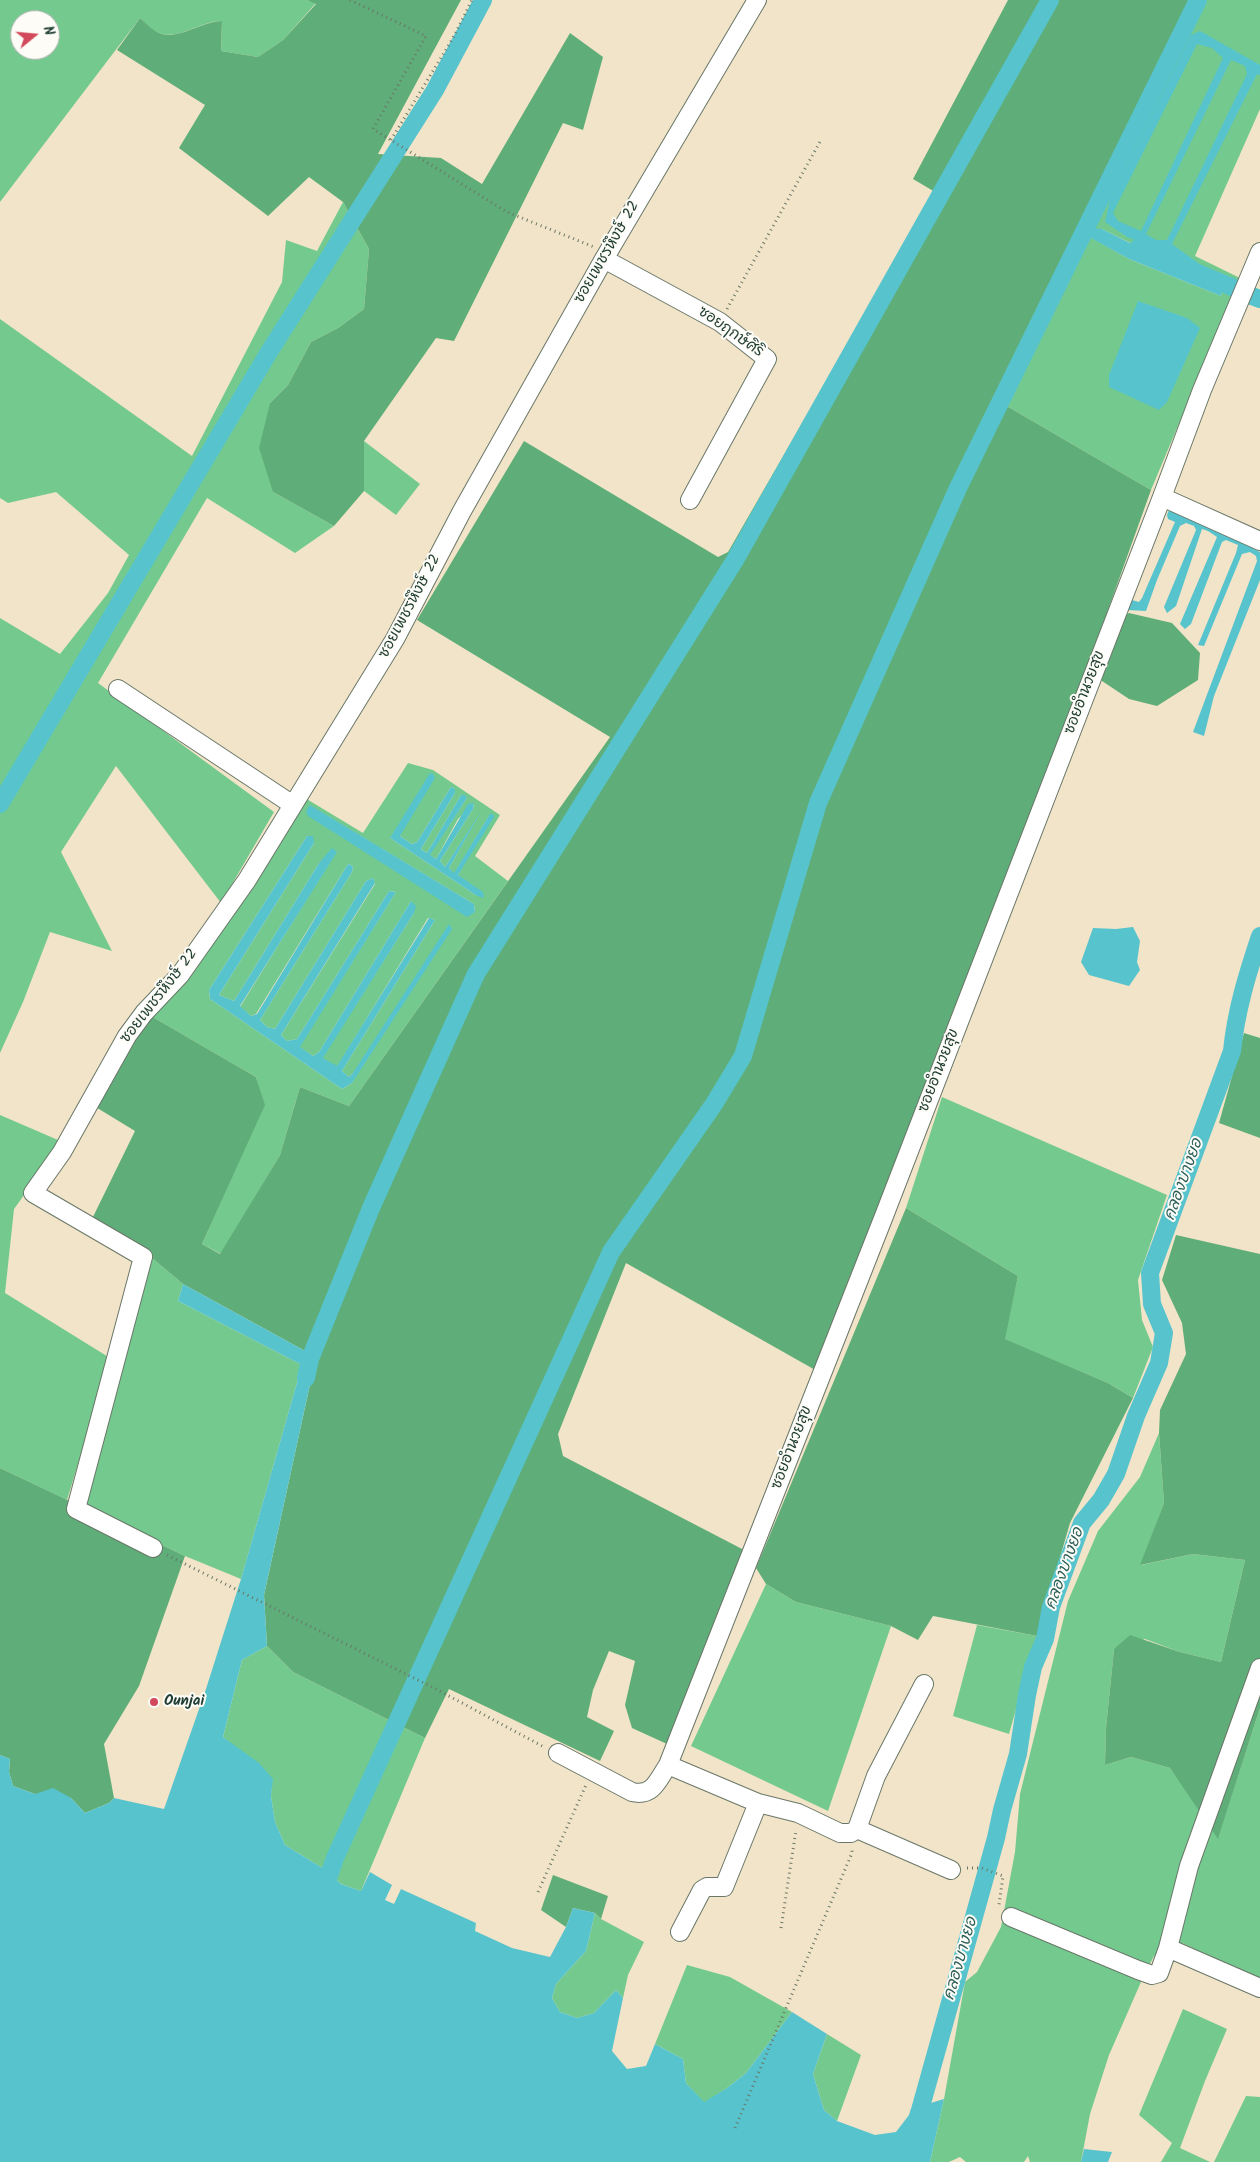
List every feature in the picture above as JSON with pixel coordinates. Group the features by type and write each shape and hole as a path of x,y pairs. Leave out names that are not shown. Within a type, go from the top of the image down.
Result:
{"street":[{"name":"ซอยเพชรหึงษ์ 22","path":"153,1548 76,1509 143,1257 33,1193 62,1152 127,1036 144,1013 180,975 247,880 395,639 462,511 606,256 757,0"},
{"name":"ซอยอำนวยสุข","path":"558,1753 632,1792 642,1794 650,1791 668,1765 884,1216 1202,390 1260,252"},
{"name":"ซอยฤกษ์ศิริ","path":"606,256 720,322 767,359 690,500"},
{"path":"1162,497 1260,541"},
{"path":"118,689 293,805"},
{"path":"1011,1917 1152,1975 1159,1973 1163,1966 1189,1866 1260,1668"},
{"path":"854,1831 876,1776 924,1684"},
{"path":"668,1765 758,1803 798,1813 840,1833 854,1831 951,1870"},
{"path":"680,1932 702,1890 708,1887 724,1887 758,1803"},
{"path":"1168,1948 1260,1988"}],"path":[{"path":"350,0 426,36 373,129 507,212 606,256"},
{"path":"390,140 452,38 472,0"},
{"path":"720,322 822,140"},
{"path":"153,1548 436,1689 522,1736 558,1753"},
{"path":"538,1892 592,1771"},
{"path":"781,1928 798,1813"},
{"path":"735,2128 852,1853 854,1831"},
{"path":"972,1868 982,1868 1003,1876 998,1914 1011,1917"}],"green space":[{"path":"0,0 307,0 316,3 283,40 258,57 221,51 222,21 166,35 154,31 140,18 0,202"},
{"path":"307,0 461,0 378,154 441,158 482,184 570,33 603,57 583,130 563,123 454,341 436,338 364,441 364,491 334,526 273,492 259,448 270,403 288,385 311,342 338,328 364,309 369,249 343,202 309,177 268,216 179,148 205,105 117,50 140,18 154,30 166,35 182,33 206,24 222,21 221,51 258,57 283,40 316,4"},
{"path":"1008,0 1202,0 1088,220 1005,405 1151,490 1104,621 817,1371 626,1263 558,1434 563,1456 744,1550 667,1744 632,1728 625,1705 635,1661 609,1651 593,1690 587,1717 614,1731 600,1761 449,1689 425,1738 293,1672 267,1646 264,1595 316,1357 183,1284 152,1258 91,1221 135,1131 94,1106 151,1016 256,1077 265,1105 202,1244 220,1254 280,1155 300,1087 349,1106 610,737 417,620 524,441 718,557 728,552 935,192 913,179"},
{"path":"1202,0 1260,0 1260,109 1195,256 1240,278 1151,490 1005,405 1088,220","holes":["1090,229 1102,229 1222,288 1221,296 1129,259 1090,237"]},
{"path":"343,202 369,249 364,309 338,328 311,342 288,385 270,403 273,492 334,526 295,553 207,498 98,683 274,812 221,903 116,766 61,852 112,951 50,932 23,1002 0,1053 0,618 60,654 108,593 129,555 56,492 8,503 0,498 0,319 192,456 282,282 286,240 317,251"},
{"path":"364,441 420,484 396,515 364,491"},
{"path":"1129,613 1172,623 1200,653 1198,680 1157,706 1129,699 1102,681 1099,669 1119,619"},
{"path":"408,763 433,770 500,815 475,856 508,881 349,1106 300,1087 280,1155 221,1254 202,1244 264,1105 256,1077 151,1016 305,798 363,833","holes":["451,787 455,789 455,793 421,849 427,853 461,795 467,798 429,855 436,859 458,819 474,803 473,809 440,861 445,867 476,820 449,868 454,874 490,814 458,875 477,896 390,838 401,831 400,836 412,844 417,842","309,805 474,904 475,912","307,836 314,843 219,995 234,1001 319,863 336,852 240,1007 251,1016 256,1014 348,864 353,866 352,872 260,1020 267,1027 275,1029 366,881 373,878 375,884 281,1035 287,1041 297,1039 389,891 396,892 299,1047 313,1056 319,1052 411,901 414,913 322,1058 337,1067 428,918 435,920 342,1071 349,1077 353,1073 352,1083 342,1089 210,999 209,990"]},
{"path":"1244,1033 1260,1038 1260,1138 1219,1123"},
{"path":"942,1097 1167,1195 1138,1280 1142,1320 1153,1347 1133,1398 1108,1383 1004,1339 1018,1276 906,1208"},
{"path":"0,1115 58,1140 40,1173 14,1209 5,1293 110,1358 67,1500 0,1468"},
{"path":"906,1208 1018,1276 1005,1339 1108,1383 1133,1398 1070,1523 1037,1636 933,1616 918,1640 891,1626 796,1602 766,1584 756,1568"},
{"path":"1176,1235 1260,1254 1260,1708 1218,1839 1170,1768 1131,1757 1105,1765 1106,1728 1114,1649 1130,1635 1180,1652 1221,1662 1245,1560 1193,1554 1140,1565 1164,1503 1159,1433 1160,1410 1186,1354 1182,1323 1162,1280"},
{"path":"152,1258 183,1284 178,1301 302,1365 241,1579 185,1556 84,1508"},
{"path":"1159,1433 1164,1503 1141,1565 1193,1554 1245,1560 1221,1662 1180,1652 1145,1639 1114,1649 1106,1728 1105,1765 1131,1757 1170,1768 1219,1835 1260,1708 1260,1980 1182,1943 1154,1956 1109,2055 1090,2114 1081,2162 1030,2162 1028,2156 1024,2162 966,2162 960,2157 949,2162 930,2162 944,2099 965,1982 977,1972 1001,1927 1015,1852 1020,1794 1068,1601 1098,1531 1140,1477"},
{"path":"0,1468 185,1556 139,1686 104,1744 114,1798 109,1803 85,1813 71,1798 35,1794 13,1786 9,1772 10,1759 0,1755"},
{"path":"766,1584 796,1602 891,1626 828,1811 691,1746"},
{"path":"977,1625 1037,1636 1009,1734 953,1716"},
{"path":"267,1646 293,1672 425,1738 361,1891 341,1884 324,1869 285,1845 275,1822 271,1796 272,1779 223,1737 242,1660"},
{"path":"553,1875 608,1896 601,1919 595,1913 573,1908 566,1927 541,1910"},
{"path":"595,1913 601,1919 644,1942 628,1975 623,1998 616,1990 594,2013 577,2018 560,2012 552,1998 556,1984 586,1951"},
{"path":"687,1965 730,1977 792,2012 746,2073 704,2103 686,2083 683,2059 655,2044"},
{"path":"1183,2009 1227,2029 1180,2148 1210,2162 1161,2162 1172,2143 1139,2115"},
{"path":"827,2034 861,2055 837,2121 824,2110 813,2074"},
{"path":"1246,2096 1260,2097 1260,2162 1214,2162"}],"water":[{"path":"1200,31 1260,65 1260,75 1257,74 1172,244 1205,268 1127,237 1105,222 1110,199 1191,35","holes":["1197,44 1212,48 1223,58 1141,231 1118,221 1113,213","1231,60 1245,66 1247,74 1167,240 1156,240 1146,234"]},
{"path":"1090,228 1102,229 1222,289 1221,296 1129,259 1089,237"},
{"path":"1138,301 1187,318 1200,328 1167,402 1159,410 1109,387 1109,375"},
{"path":"1169,510 1218,530 1260,552 1260,580 1214,696 1204,736 1193,732 1257,561 1256,556 1250,552 1242,554 1204,646 1198,645 1238,545 1226,540 1222,542 1191,624 1185,629 1180,624 1217,537 1208,531 1202,529 1176,606 1167,613 1164,607 1196,530 1194,526 1186,523 1180,526 1146,611 1126,610 1132,600 1139,602 1142,598 1175,522 1168,519"},
{"path":"430,773 435,778 400,836 412,844 417,842 451,787 455,789 455,793 421,849 427,853 461,795 465,795 467,798 430,855 436,859 468,804 474,803 473,809 440,861 445,867 482,810 449,868 454,873 490,814 493,814 494,817 458,875 483,892 484,898 477,896 390,838"},
{"path":"310,805 474,904 475,912 467,917 308,816 306,811"},
{"path":"307,836 313,836 314,843 219,995 234,1001 319,863 332,848 337,852 240,1006 251,1016 257,1014 348,864 353,866 352,872 260,1020 267,1027 275,1029 366,881 373,878 375,883 281,1035 287,1041 297,1039 389,891 396,892 300,1047 313,1056 319,1052 411,901 416,906 414,913 323,1058 337,1066 429,918 435,920 342,1071 349,1077 449,924 452,929 352,1083 342,1089 210,999 209,990"},
{"path":"1133,927 1140,941 1137,962 1140,970 1129,986 1089,975 1081,962 1093,928 1116,929"},
{"path":"183,1284 316,1357 264,1595 267,1646 242,1660 223,1737 259,1763 273,1779 271,1796 275,1822 285,1845 324,1869 341,1884 361,1891 370,1872 392,1885 385,1900 394,1904 401,1889 476,1923 475,1931 512,1948 550,1957 566,1927 573,1908 595,1913 586,1951 556,1984 552,1998 560,2012 577,2018 594,2013 616,1990 623,1998 612,2051 627,2069 646,2066 655,2044 683,2059 686,2083 704,2102 727,2088 746,2073 792,2012 827,2034 813,2074 824,2110 837,2121 875,2135 896,2132 909,2115 911,2109 944,2099 930,2162 0,2162 0,1755 10,1759 9,1772 13,1786 35,1794 53,1788 71,1798 85,1813 109,1803 114,1798 164,1809 205,1692 241,1579 302,1365 178,1301"},
{"path":"1084,2149 1112,2152 1108,2162 1081,2162"}],"waterway":[{"path":"0,804 269,352 435,90 483,0"},
{"path":"306,1378 310,1359 371,1208 476,974 735,560 1050,0"},
{"path":"322,1896 335,1858 611,1252 714,1104 743,1056 818,803 958,488 1198,0"},
{"path":"1138,248 1234,288"},
{"path":"1252,296 1260,299"},
{"name":"คลองบางยอ","path":"903,2162 910,2146 996,1838 1018,1754 1033,1667 1045,1639 1051,1607 1082,1523 1101,1500 1116,1474 1136,1416 1159,1363 1164,1333 1152,1304 1150,1273 1232,1051 1243,993 1260,936"}],"place":[{"name":"Ounjai","path":"154,1702"}]}
